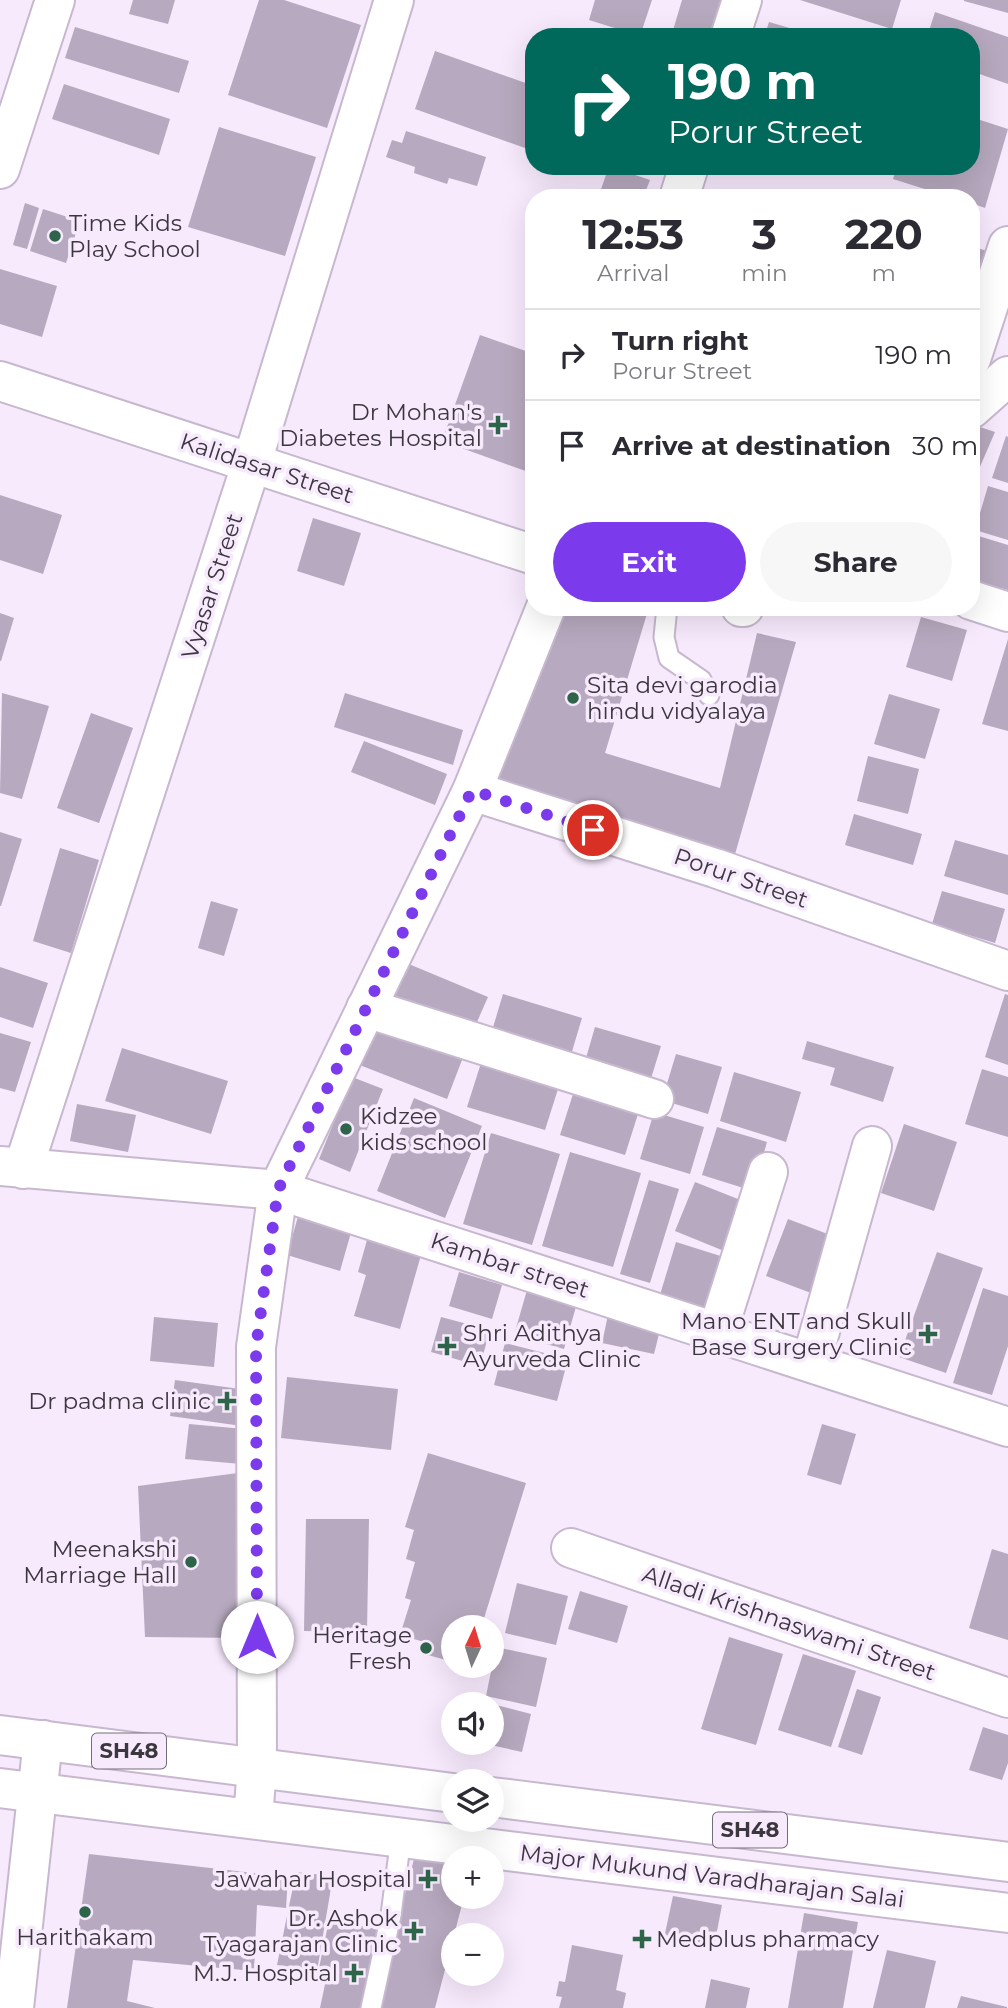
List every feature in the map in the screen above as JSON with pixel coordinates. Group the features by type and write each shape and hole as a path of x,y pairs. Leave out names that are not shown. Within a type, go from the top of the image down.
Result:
{"street":[{"path":"0,169 55,0"},
{"name":"Vyasar Street","path":"12,1167 252,462 394,0"},
{"path":"733,28 742,0"},
{"path":"980,332 1008,246"},
{"path":"980,401 1008,376"},
{"name":"Kalidasar Street","path":"0,381 525,552"},
{"path":"980,603 1008,612"},
{"path":"253,1818 257,1768 256,1347 278,1190 472,790 542,616"},
{"name":"Porur Street","path":"472,790 715,868 1008,971"},
{"path":"366,1008 654,1099"},
{"path":"811,1363 873,1146"},
{"name":"Kambar street","path":"12,1167 278,1190 1008,1427"},
{"path":"717,1333 768,1172"},
{"name":"Alladi Krishnaswami Street","path":"571,1548 1008,1698"},
{"name":"SH48","path":"0,1735 441,1791"},
{"path":"15,2008 43,1740"},
{"name":"Major Mukund Varadharajan Salai","path":"0,1788 1008,1913"},
{"name":"SH48","path":"504,1798 1008,1861"}],"lane":[{"path":"666,616 664,637 669,658 701,680 709,695"},
{"path":"371,2008 391,1916 401,1837"}],"building":[{"path":"133,0 175,0 168,24 129,14"},
{"path":"259,0 284,0 361,25 327,128 228,95"},
{"path":"595,0 652,0 643,28 614,28 589,20"},
{"path":"682,0 729,0 722,28 674,28"},
{"path":"800,0 901,0 892,28"},
{"path":"1008,0 1008,13 964,1"},
{"path":"935,12 1008,37 1008,84 980,74 980,28 930,28"},
{"path":"769,22 790,28 767,28"},
{"path":"75,27 189,61 179,93 65,58"},
{"path":"435,51 525,83 525,148 415,109"},
{"path":"64,84 170,119 159,155 52,119"},
{"path":"980,120 1008,129 985,208 980,206 980,189 925,189 893,179 894,175 980,175"},
{"path":"219,127 316,157 285,256 188,227"},
{"path":"406,131 486,157 477,186 449,178 447,184 414,173 415,167 386,157 392,140 402,143"},
{"path":"606,175 635,175 650,180 646,189 601,189"},
{"path":"25,203 39,208 27,249 13,245"},
{"name":"Time Kids Play School","path":"43,209 80,221 66,263 30,251"},
{"path":"980,249 987,251 980,271"},
{"path":"0,269 57,286 42,337 0,324"},
{"path":"480,335 525,351 525,471 442,441"},
{"path":"980,427 995,432 980,467"},
{"path":"1006,436 1008,437 1008,483 992,478"},
{"path":"988,486 1008,492 1008,540 980,532 980,513"},
{"path":"0,495 62,515 43,574 0,560"},
{"path":"313,518 361,533 344,586 297,571"},
{"path":"980,536 1008,545 1008,590 980,582"},
{"path":"0,613 14,618 1,661 0,661"},
{"name":"Sita devi garodia hindu vidyalaya","path":"557,616 646,616 605,753 720,788 757,633 796,642 731,868 492,778"},
{"path":"921,617 967,630 952,681 906,667"},
{"path":"1008,639 1008,731 982,724"},
{"path":"2,693 49,706 22,799 0,793"},
{"path":"345,693 463,730 453,765 334,727"},
{"path":"889,694 940,709 925,759 874,744"},
{"path":"91,713 133,728 99,823 57,808"},
{"path":"364,741 447,774 435,805 351,772"},
{"path":"868,756 919,769 908,814 857,801"},
{"path":"854,814 922,834 913,865 845,845"},
{"path":"0,832 22,839 1,906 0,906"},
{"path":"955,840 1008,855 1008,895 944,876"},
{"path":"60,848 99,860 71,953 33,941"},
{"path":"942,891 1005,909 995,943 932,924"},
{"path":"211,901 238,909 224,956 198,948"},
{"path":"404,962 488,997 473,1031 390,996"},
{"path":"0,967 48,983 33,1028 0,1017"},
{"path":"503,994 582,1018 570,1058 491,1034"},
{"path":"1005,994 1008,995 1008,1065 985,1057"},
{"path":"373,1025 462,1060 447,1099 357,1064"},
{"path":"595,1027 661,1046 649,1085 584,1065"},
{"path":"0,1033 31,1042 15,1092 0,1088"},
{"path":"807,1041 894,1067 883,1102 830,1085 835,1068 802,1059"},
{"path":"122,1048 228,1081 211,1134 105,1101"},
{"path":"676,1054 722,1067 708,1114 662,1100"},
{"path":"481,1063 559,1086 545,1130 467,1107"},
{"path":"982,1069 1008,1077 1008,1137 965,1124"},
{"path":"734,1072 801,1092 786,1142 720,1121"},
{"path":"352,1077 383,1089 350,1172 319,1159"},
{"path":"573,1094 638,1114 625,1155 560,1135"},
{"path":"414,1098 482,1126 445,1218 377,1191"},
{"path":"77,1104 136,1115 128,1152 70,1141"},
{"path":"654,1112 704,1127 690,1174 640,1159"},
{"path":"904,1124 957,1142 934,1211 881,1193"},
{"path":"717,1127 767,1142 753,1191 702,1175"},
{"path":"491,1133 560,1154 532,1245 463,1224"},
{"path":"570,1152 641,1173 613,1267 542,1246"},
{"path":"649,1180 679,1189 650,1283 620,1274"},
{"path":"695,1182 748,1203 729,1253 675,1231"},
{"path":"299,1213 352,1229 340,1271 287,1255"},
{"path":"788,1219 833,1236 811,1293 766,1276"},
{"path":"367,1240 421,1255 400,1329 354,1316 366,1275 358,1272"},
{"path":"676,1242 730,1259 714,1314 659,1298"},
{"path":"937,1252 983,1268 946,1373 899,1357"},
{"path":"459,1272 502,1285 492,1319 449,1306"},
{"path":"983,1288 1008,1296 1008,1346 992,1395 953,1383"},
{"path":"527,1290 577,1303 564,1349 514,1335"},
{"path":"608,1315 661,1326 654,1354 602,1343"},
{"path":"154,1317 218,1323 214,1367 150,1361"},
{"path":"441,1317 490,1330 480,1366 431,1352"},
{"path":"505,1343 568,1359 557,1401 494,1385"},
{"path":"287,1377 398,1389 391,1450 281,1438"},
{"path":"175,1380 247,1390 242,1426 170,1416"},
{"path":"189,1424 244,1429 241,1464 185,1459"},
{"path":"822,1424 856,1434 841,1485 807,1475"},
{"path":"428,1453 526,1483 485,1615 441,1615 441,1659 428,1655 431,1644 400,1635 411,1600 405,1598 415,1562 406,1559 414,1530 405,1527"},
{"name":"Meenakshi Marriage Hall","path":"238,1473 243,1638 145,1637 138,1486"},
{"path":"306,1519 369,1519 367,1632 304,1631"},
{"path":"992,1549 1008,1554 1008,1640 969,1628"},
{"path":"517,1583 568,1596 556,1645 505,1633"},
{"path":"580,1591 628,1606 617,1643 568,1629"},
{"path":"729,1637 783,1654 756,1745 701,1729"},
{"path":"504,1649 547,1658 536,1707 504,1700 504,1692 487,1692 490,1678 504,1678"},
{"path":"803,1654 856,1671 831,1747 778,1730"},
{"path":"857,1689 881,1697 862,1755 838,1747"},
{"path":"504,1707 531,1714 522,1752 504,1748"},
{"path":"983,1727 1008,1735 1008,1763 1002,1780 969,1770"},
{"path":"416,1851 441,1858 441,1909 461,1909 457,1923 441,1923 441,1985 435,2008 376,2008"},
{"path":"89,1854 288,1877 286,1908 257,1905 254,1971 133,1960 127,2001 155,2008 67,2008"},
{"path":"296,1872 333,1876 317,1971 277,1965"},
{"path":"673,1896 722,1905 714,1947 664,1938"},
{"path":"804,1913 858,1922 843,2008 788,2008"},
{"path":"329,1920 383,1930 367,2008 320,2008 328,1970 319,1968"},
{"path":"572,1945 623,1955 616,1990 626,1993 623,2008 559,2008 562,1997 556,1996 559,1981 565,1982"},
{"path":"887,1950 936,1961 925,2008 873,2008"},
{"path":"711,1979 750,1988 746,2008 705,2008"},
{"path":"961,1996 1007,2007 1007,2008 957,2008"}],"place":[{"name":"Time Kids Play School","path":"55,236"},
{"name":"Dr Mohan's Diabetes Hospital","path":"498,425"},
{"name":"Sita devi garodia hindu vidyalaya","path":"573,698"},
{"name":"Kidzee kids school","path":"346,1129"},
{"name":"Mano ENT and Skull Base Surgery Clinic","path":"928,1334"},
{"name":"Shri Adithya Ayurveda Clinic","path":"447,1346"},
{"name":"Dr padma clinic","path":"227,1401"},
{"name":"Meenakshi Marriage Hall","path":"191,1562"},
{"name":"Heritage Fresh","path":"426,1648"},
{"name":"Jawahar Hospital","path":"428,1879"},
{"name":"Harithakam","path":"85,1912"},
{"name":"Dr. Ashok Tyagarajan Clinic","path":"414,1931"},
{"name":"Medplus pharmacy","path":"642,1939"},
{"name":"M.J. Hospital","path":"354,1973"}],"route":[{"path":"257,1637 256,1347 278,1190 472,790 593,830"}]}
